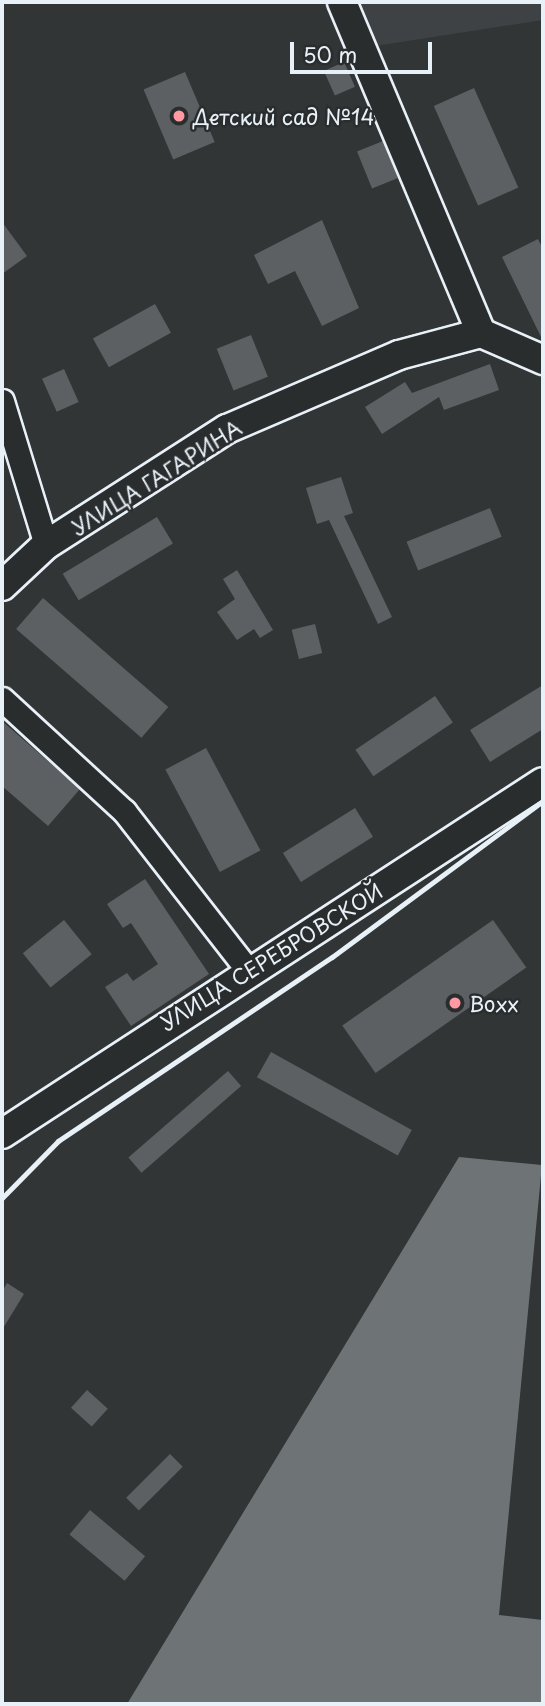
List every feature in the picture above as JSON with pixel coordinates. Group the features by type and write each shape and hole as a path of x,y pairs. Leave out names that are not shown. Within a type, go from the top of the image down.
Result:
{"street":[{"path":"342,2 481,333 543,360"},
{"name":"УЛИЦА ГАГАРИНА","path":"2,586 46,545 228,429 399,355 481,333"},
{"path":"2,401 46,545"},
{"path":"2,699 124,811 248,970"},
{"name":"УЛИЦА СЕРЕБРОВСКОЙ","path":"2,1134 248,970 543,782"}],"shaded area":[{"path":"351,2 543,2 543,20 369,47"},
{"path":"459,1157 542,1165 499,1615 543,1620 543,1704 127,1704"}],"building":[{"path":"344,62 355,87 335,96 324,71"},
{"name":"Детский сад №14","path":"185,72 215,142 173,160 144,90"},
{"path":"474,88 518,188 478,205 434,106"},
{"path":"383,141 398,178 372,189 357,151"},
{"path":"322,220 359,308 322,326 295,271 268,284 254,255"},
{"path":"2,222 27,256 2,274"},
{"path":"538,239 543,249 543,341 502,257"},
{"path":"155,304 171,333 109,367 93,338"},
{"path":"251,335 268,377 234,391 217,349"},
{"path":"490,364 499,390 444,410 439,397 382,434 365,407 405,382 412,393"},
{"path":"64,369 79,402 57,412 42,379"},
{"path":"341,477 353,513 344,516 392,617 378,624 329,520 317,524 306,488"},
{"path":"490,508 502,537 418,570 407,542"},
{"path":"157,517 173,544 79,600 63,574"},
{"path":"237,570 273,630 260,638 254,629 237,640 217,612 235,599 223,579"},
{"path":"43,598 168,707 141,738 16,629"},
{"path":"315,624 322,653 299,659 292,630"},
{"path":"543,685 543,729 490,762 470,730"},
{"path":"435,696 453,723 373,776 355,750"},
{"path":"2,721 80,789 48,826 2,786"},
{"path":"206,748 260,850 220,872 165,770"},
{"path":"355,808 373,837 301,882 283,853"},
{"path":"145,879 209,974 131,1026 105,987 127,973 133,981 158,964 131,923 123,928 107,904"},
{"path":"64,920 92,954 51,988 23,953"},
{"path":"493,920 526,968 376,1073 342,1026"},
{"path":"271,1052 412,1130 398,1155 257,1077"},
{"path":"228,1071 241,1086 141,1173 128,1158"},
{"path":"7,1283 24,1294 2,1330 2,1292"},
{"path":"87,1390 108,1409 92,1427 71,1408"},
{"path":"170,1454 183,1467 139,1511 126,1498"},
{"path":"90,1510 145,1556 125,1581 69,1535"}],"railway":[{"path":"2,1198 58,1141 332,957 543,801"}],"place":[{"name":"Детский сад №14","path":"179,116"},
{"name":"Boxx","path":"455,1003"}]}
